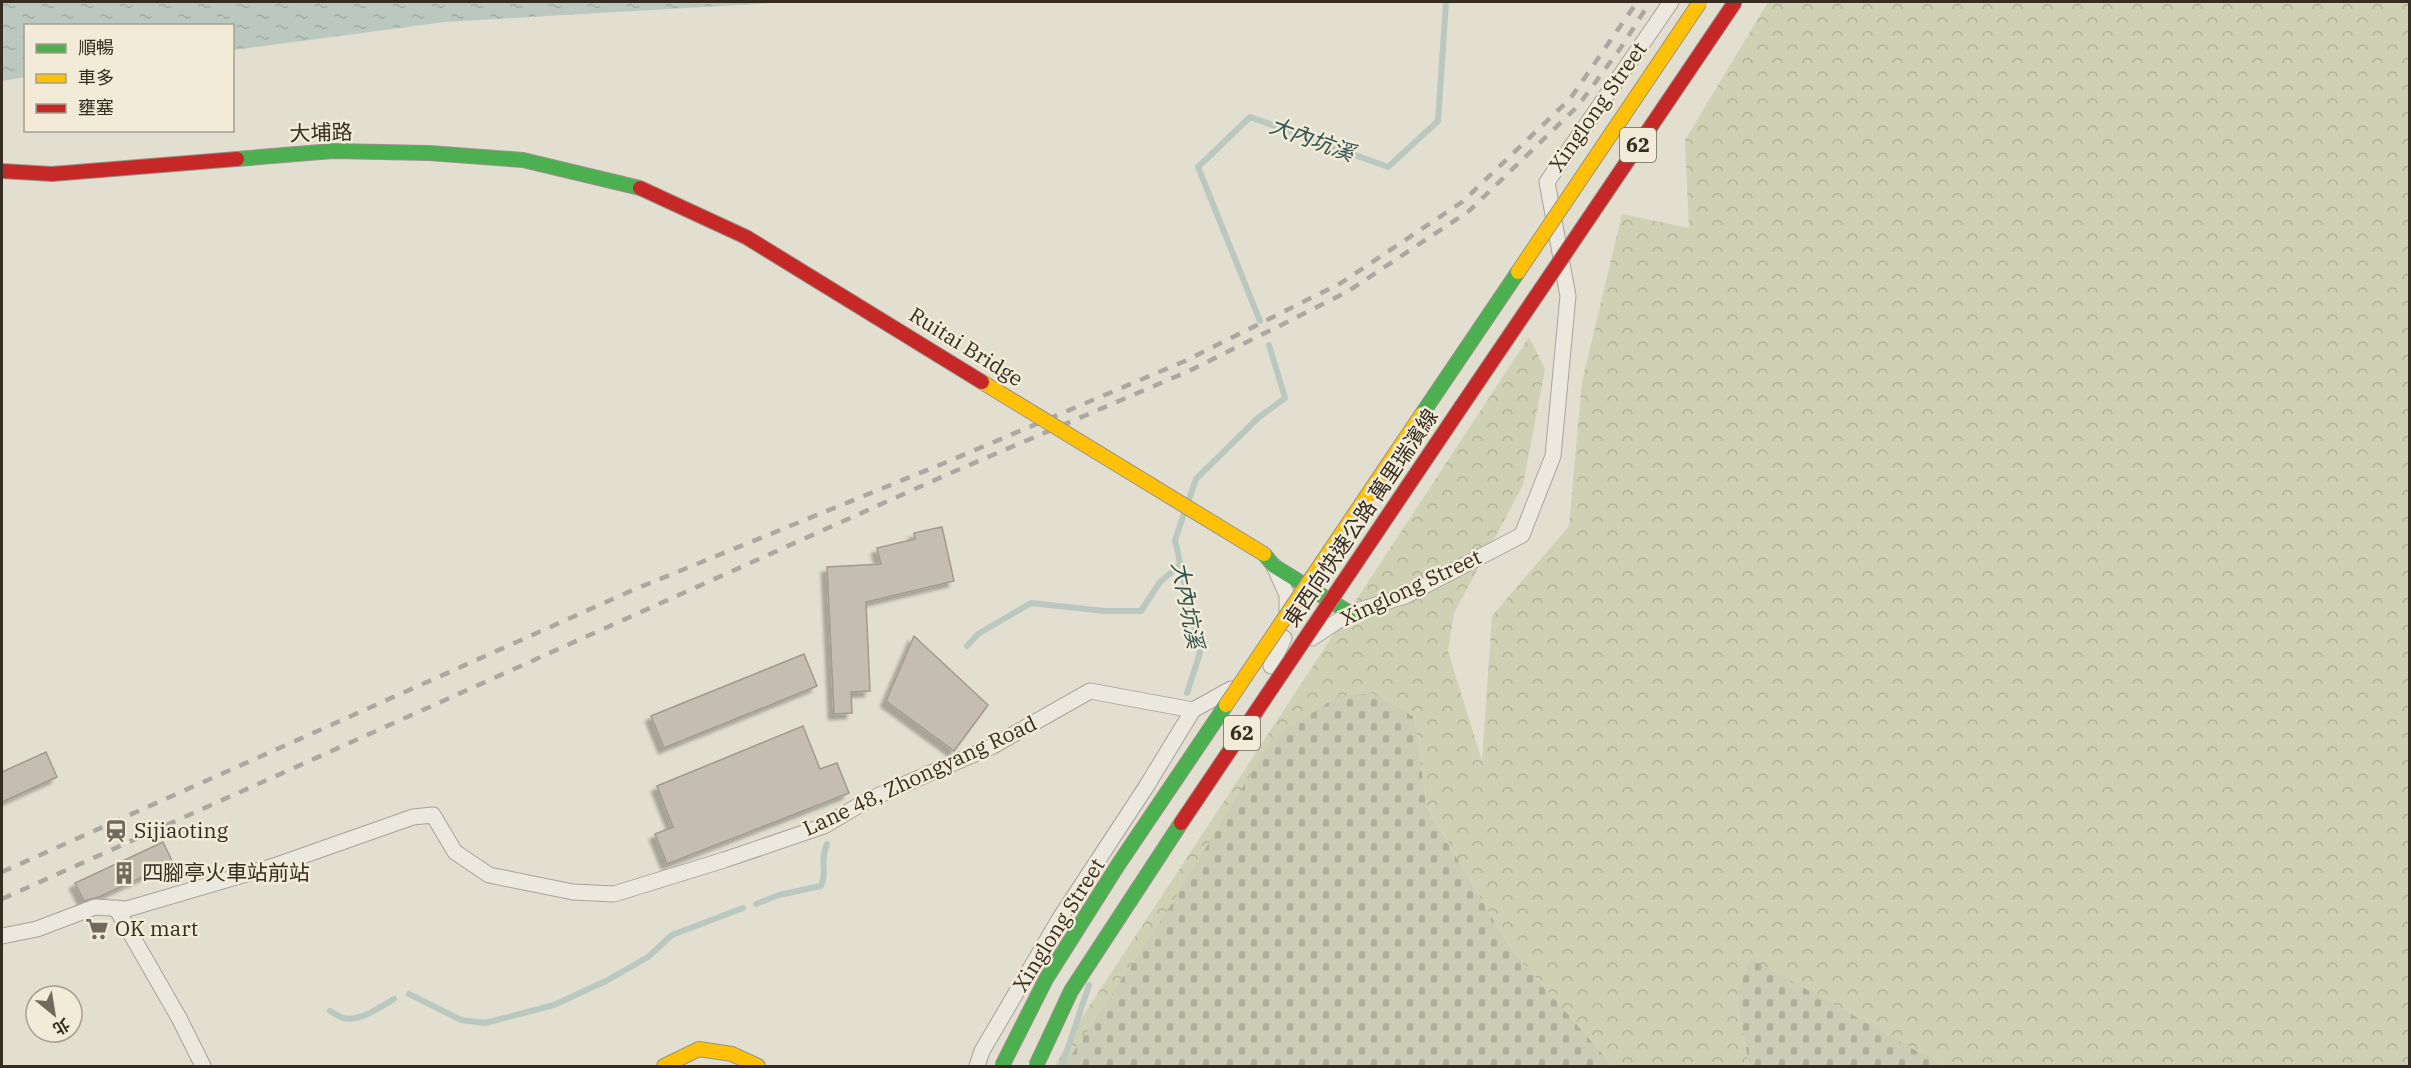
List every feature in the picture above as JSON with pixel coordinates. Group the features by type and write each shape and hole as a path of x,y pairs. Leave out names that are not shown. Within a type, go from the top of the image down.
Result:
{"main road":[{"name":"東西向快速公路 萬里瑞濱線","path":"1002,1066 1046,979 1118,865 1700,2"},
{"name":"東西向快速公路 萬里瑞濱線","path":"1036,1066 1071,992 1136,891 1735,2"},
{"name":"大埔路","path":"2,171 52,174 333,152 418,153 523,160 639,188"},
{"name":"Ruitai Bridge","path":"639,188 746,237 1264,554 1274,566"},
{"path":"1274,566 1350,613"},
{"path":"664,1066 699,1049 732,1053 758,1066"}],"street":[{"name":"Xinglong Street","path":"977,1066 982,1052 1060,918 1146,787 1193,710 1271,666 1350,613 1405,596 1522,535 1553,456 1568,296 1546,182 1671,2"},
{"path":"1271,666 1287,632 1287,596 1274,566"},
{"name":"Lane 48, Zhongyang Road","path":"116,908 127,909 274,866 413,817 433,815 455,852 489,875 573,892 614,894 824,826 866,801 993,746 1090,692 1193,710"},
{"path":"2,936 37,929 95,907 116,908 179,1018 203,1066"}],"green space":[{"path":"1768,2 2409,2 2409,1066 1944,1066 1750,959 1737,996 1749,1066 1610,1066 1610,1063 1508,945 1427,806 1414,717 1171,905 1064,1066 1055,1066 1075,1028 1529,337 1545,369 1523,485 1454,613 1448,651 1482,761 1492,616 1569,526 1582,382 1622,214 1689,228 1685,140"},
{"path":"1372,693 1414,717 1427,807 1508,945 1610,1063 1610,1066 1064,1066 1171,905 1272,739 1337,697"},
{"path":"1750,958 1944,1066 1749,1066 1737,996"}],"water":[{"path":"789,2 445,22 234,50 234,24 24,24 24,77 2,81 2,3"}],"building":[{"path":"942,527 954,581 866,602 870,691 851,692 852,713 834,714 827,567 881,564 877,548 915,539 914,533"},
{"path":"914,636 988,705 954,751 886,701"},
{"path":"804,654 817,686 664,748 651,716"},
{"path":"803,726 820,769 837,763 849,793 667,864 655,834 673,827 657,786"},
{"path":"46,752 57,777 2,802 2,772"},
{"name":"四腳亭火車站前站","path":"163,842 173,863 99,897 84,901 75,883"}],"waterway":[{"name":"大內坑溪","path":"1260,321 1198,167 1250,117 1388,167 1438,121 1446,2"},
{"name":"大內坑溪","path":"1187,693 1200,653 1175,540 1196,479 1258,418 1285,398 1269,345"},
{"path":"967,646 978,634 1031,603 1104,611 1141,611 1160,582 1181,564"},
{"path":"756,904 779,895 821,886 827,844"},
{"path":"409,994 461,1020 485,1023 554,1005 606,981 648,957 672,935 743,908"},
{"name":"大內坑溪","path":"1062,1066 1089,985"},
{"path":"330,1011 343,1018 356,1018 394,999"}],"railway":[{"path":"2,872 633,590 942,464 1185,361 1341,283 1462,202 1570,99 1637,2"},
{"path":"2,899 946,475 1189,371 1347,292 1469,211 1578,106 1622,46 1650,2"}],"traffic: fast":[{"path":"237,159 333,151 429,153 523,160 640,188"},
{"path":"1422,414 1518,272"},
{"path":"1264,554 1274,566 1350,613"},
{"path":"1002,1066 1046,979 1118,865 1226,705"},
{"path":"1036,1066 1071,991 1181,823"}],"traffic: slow":[{"path":"1518,272 1700,2"},
{"path":"982,382 1264,554"},
{"path":"1226,705 1422,414"},
{"path":"664,1066 699,1049 732,1054 758,1066"}],"traffic: jam":[{"path":"1541,289 1735,2"},
{"path":"2,171 52,174 237,159"},
{"path":"640,188 746,237 982,382"},
{"path":"1461,407 1541,289"},
{"path":"1181,823 1461,407"}],"place":[{"name":"Sijiaoting","path":"116,831"},
{"name":"四腳亭火車站前站","path":"124,873"},
{"name":"OK mart","path":"97,929"}]}
